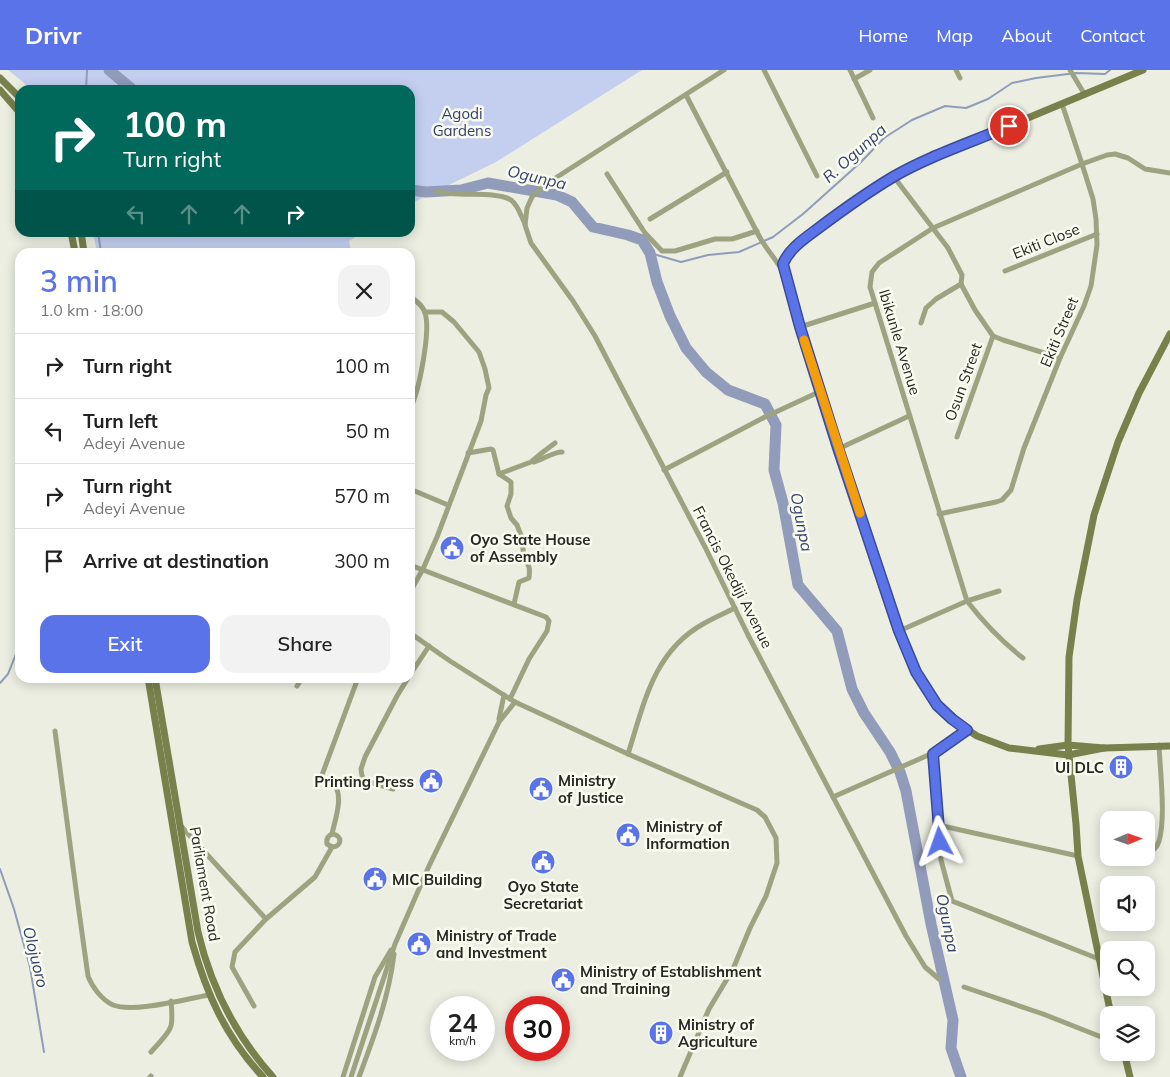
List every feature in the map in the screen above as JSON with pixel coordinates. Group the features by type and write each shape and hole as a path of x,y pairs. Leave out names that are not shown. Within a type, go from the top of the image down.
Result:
{"main road":[{"path":"1143,70 934,157 894,177 850,205 790,252 783,264 800,327 838,448 899,631 916,672 937,705 952,719 977,736 1009,748 1068,755 1104,748 1170,746"},
{"path":"0,78 15,93"},
{"path":"0,90 15,107"},
{"path":"1109,1006 1078,856 1068,755 1069,656 1077,600 1094,515 1118,442 1138,393 1170,334"},
{"name":"Parliament Road","path":"149,683 204,955 212,980 233,1023 257,1058 274,1077"},
{"name":"Parliament Road","path":"156,683 192,942 209,995 237,1046 263,1077"},
{"path":"1036,750 1068,745 1104,748"},
{"path":"1126,1061 1130,1077"}],"street":[{"path":"525,225 527,208 532,197 543,186 724,70"},
{"path":"764,70 817,176"},
{"path":"850,70 873,118"},
{"path":"854,79 870,70"},
{"path":"956,70 960,78"},
{"path":"1070,70 1085,95"},
{"path":"686,95 766,249 776,259 786,278"},
{"name":"Ekiti Street","path":"939,514 996,502 1007,496 1011,490 1024,448 1091,286 1097,234 1093,199 1062,104"},
{"name":"Ibikunle Avenue","path":"1023,658 1003,642 967,601 870,287 872,272 879,262 933,228 1107,155 1115,154 1128,158 1145,169 1170,173"},
{"path":"650,219 727,172"},
{"path":"607,174 645,233 662,251 675,251 715,239 732,239 758,234"},
{"path":"894,177 958,264 962,275 961,284 975,310 993,336 1060,358"},
{"name":"Francis Okediji Avenue","path":"436,191 444,194 492,195 510,199 518,209 531,243 573,301 595,336 906,936 925,967 940,979"},
{"name":"Ekiti Close","path":"1005,271 1097,234"},
{"path":"921,323 926,308 936,299 961,284"},
{"path":"415,300 425,312 427,321 424,354 415,396"},
{"path":"800,327 875,303"},
{"path":"415,581 423,570 481,421 489,388 479,352 448,316 442,312 425,312"},
{"name":"Osun Street","path":"957,438 993,336"},
{"path":"664,470 765,417 821,391"},
{"path":"838,448 909,416"},
{"path":"532,462 556,443"},
{"path":"468,453 493,450 499,474 511,482 511,494 507,506 522,538 524,559 528,563 530,570 528,578 520,582 514,604"},
{"path":"499,474 542,460 557,452 562,452"},
{"path":"415,491 448,505"},
{"path":"351,1077 395,944 445,832 499,722 513,700 529,659 547,631 549,621 546,617 514,604 415,567"},
{"path":"899,631 967,601 999,591"},
{"path":"628,754 649,688 661,663 678,643 702,624 735,608"},
{"path":"415,636 513,700 628,754 757,810 765,817 776,838 776,863 766,896 732,968 709,1009 680,1077"},
{"path":"415,667 429,646"},
{"path":"332,847 329,846 327,838 332,834 338,805 337,788 334,784 325,782 322,775 356,683"},
{"path":"393,789 366,781 362,776 361,769 364,758 405,683"},
{"path":"499,722 504,695"},
{"path":"833,796 933,754 967,730"},
{"path":"56,731 77,897 88,976 91,984 111,1004 120,1007 136,1007 209,995"},
{"path":"1155,848 1159,842 1162,817 1159,745"},
{"path":"933,754 941,860 952,901 1099,959"},
{"path":"176,824 266,919"},
{"path":"938,825 1078,856"},
{"path":"254,1006 232,967 232,959 235,952 266,919 314,877 332,847 338,846 340,841 338,835 332,834"},
{"path":"343,1077 375,977 395,944"},
{"path":"359,1077 388,993 395,944"},
{"path":"964,987 1044,1014 1100,1036"},
{"path":"151,1052 171,1029 173,1024 171,1001"}],"green space":[{"name":"Agodi Gardens","path":"8,70 642,70 496,162 415,202 415,85 26,85"},
{"path":"94,237 356,237 349,241 350,248 96,248"}],"waterway":[{"path":"86,85 87,70"},
{"name":"Ogunpa","path":"109,70 127,85"},
{"name":"R. Ogunpa","path":"650,253 681,262 708,255 739,252 773,237 803,214 861,162 884,138 912,120 945,106 966,108 988,99 1012,83 1076,73 1105,74 1110,70"},
{"name":"Ogunpa","path":"415,191 426,192 461,190 488,183 557,195 572,202 593,227 642,240 650,253 657,282 670,316 686,348 706,372 728,390 765,404 776,425 774,470 783,503 798,585 837,631 852,689 864,713 890,752 900,772 906,791 931,924 953,1020 951,1048 961,1077"},
{"path":"99,237 100,248"},
{"path":"0,683 8,674 15,656"},
{"name":"Olojuoro","path":"0,869 14,909 30,967 44,1052"}],"slow traffic":[{"path":"804,340 860,513"}],"place":[{"name":"Oyo State House of Assembly","path":"452,548"},
{"name":"UI DLC","path":"1121,767"},
{"name":"Printing Press","path":"431,781"},
{"name":"Ministry of Justice","path":"541,789"},
{"name":"Ministry of Information","path":"628,835"},
{"name":"Oyo State Secretariat","path":"543,862"},
{"name":"MIC Building","path":"375,879"},
{"name":"Ministry of Trade and Investment","path":"419,944"},
{"name":"Ministry of Establishment and Training","path":"563,980"},
{"name":"Ministry of Agriculture","path":"661,1033"}],"route":[{"path":"940,842 933,754 967,730 945,714 937,705 916,672 899,631 838,448 800,327 783,264 790,252 810,235 850,205 894,177 934,157 1009,126"}]}
